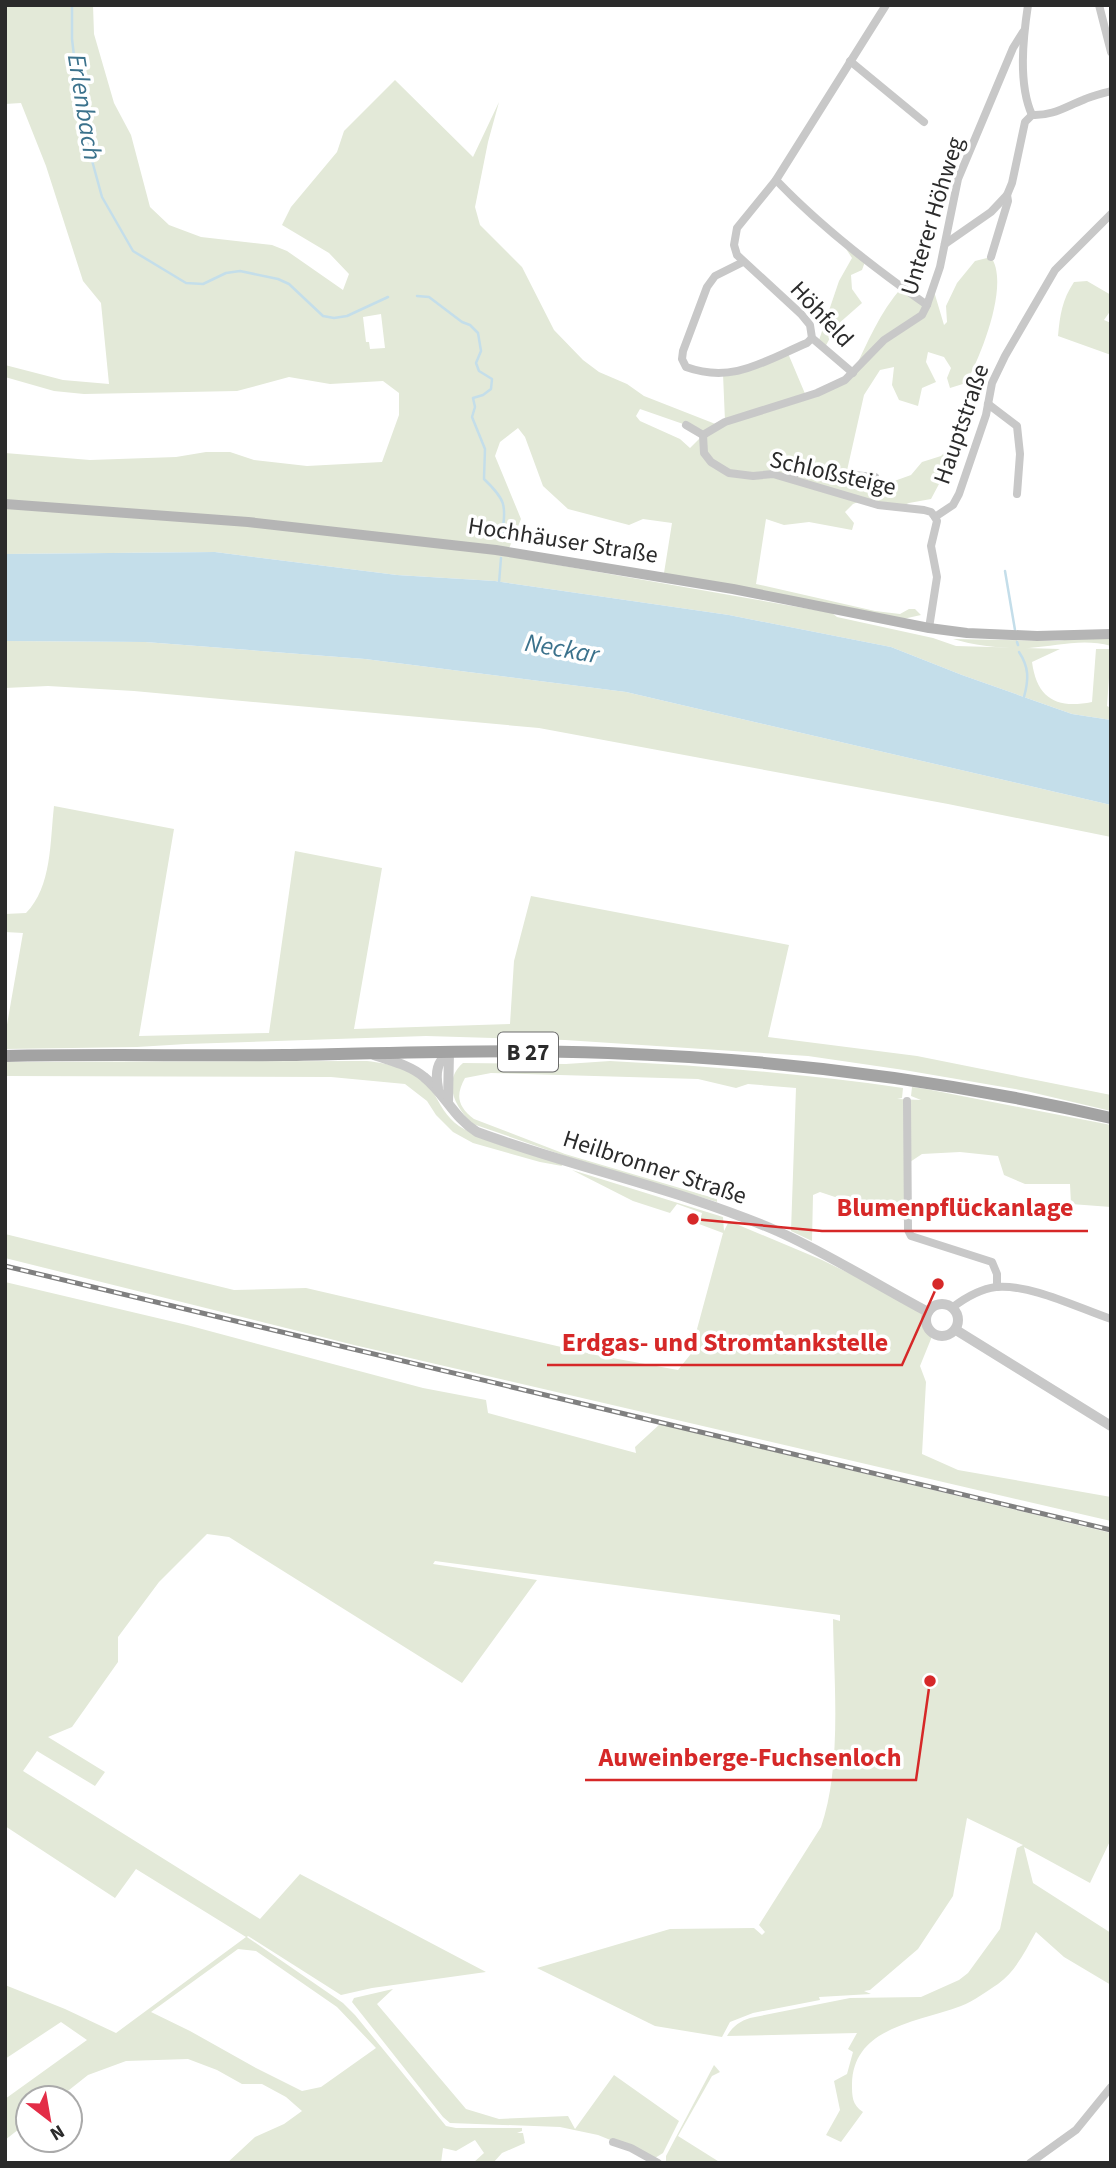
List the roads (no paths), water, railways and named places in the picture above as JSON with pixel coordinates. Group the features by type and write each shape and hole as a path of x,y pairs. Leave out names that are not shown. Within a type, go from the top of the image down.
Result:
{"main road":[{"name":"Hochhäuser Straße","path":"5,503 248,522 496,550 733,589 929,628 1005,635 1111,634"},
{"name":"B 27","path":"5,1056 449,1052 628,1054 776,1063 855,1073 975,1090 1111,1118"}],"street":[{"path":"811,338 807,343 731,373 714,375 686,367 682,359 707,287 715,276 743,262 734,245 737,228 776,180 886,5"},
{"path":"1028,5 1023,32 1025,81 1032,115"},
{"path":"1099,5 1111,52"},
{"name":"Unterer Höhweg","path":"703,435 725,422 817,393 845,380 878,345 922,315 940,267 958,179 1012,50 1023,32"},
{"path":"850,61 924,122"},
{"path":"945,244 991,212 1007,195 1025,122 1032,115 1057,112 1084,99 1111,91"},
{"path":"776,180 800,205 927,305"},
{"path":"991,257 1008,201 1007,195"},
{"name":"Hauptstraße","path":"929,628 937,577 931,546 937,521 935,517 953,505 959,494 986,415 992,383 1055,270 1111,214"},
{"name":"Höhfeld","path":"743,262 802,314 810,325 811,338 853,373"},
{"path":"988,404 1017,426 1020,454 1017,494"},
{"path":"686,425 703,435"},
{"name":"Schloßsteige","path":"703,435 704,453 720,469 729,473 773,474 878,505 932,512 935,517"},
{"path":"791,478 800,470 875,477"},
{"path":"438,1091 437,1067 449,1052"},
{"path":"448,1102 449,1052"},
{"name":"Heilbronner Straße","path":"367,1053 410,1067 438,1091 456,1117 477,1132 726,1210 778,1231 830,1257 928,1312 926,1321 933,1334 943,1337 956,1330 1111,1426"},
{"path":"908,1101 908,1230 911,1236 992,1262 997,1274 997,1287"},
{"path":"953,1307 965,1298 997,1287 1014,1287 1111,1319"},
{"path":"928,1312 942,1303 953,1307 958,1315 956,1330"},
{"path":"1030,2163 1076,2130 1111,2087"},
{"path":"613,2142 631,2148 658,2163"}],"water":[{"name":"Neckar","path":"215,552 397,575 495,581 729,615 891,647 1072,714 1111,720 1111,805 626,692 365,659 145,642 5,641 5,554"}],"waterway":[{"name":"Erlenbach","path":"72,5 72,39 82,124 102,197 133,251 186,283 203,284 226,273 240,271 278,279 289,284 323,316 334,318 347,316 388,297"},
{"name":"Erlenbach","path":"417,296 429,297 478,333 481,351 476,363 479,371 492,379 491,389 473,398 475,407 472,417 485,449 484,479 503,503 502,534"},
{"name":"Erlenbach","path":"499,583 501,558"},
{"path":"1005,571 1015,630"},
{"path":"1019,652 1027,673 1024,697"}],"railway":[{"path":"5,1266 1111,1530"}],"place":[{"name":"Blumenpflückanlage","path":"693,1219"},
{"name":"Erdgas- und Stromtankstelle","path":"938,1284"},
{"name":"Auweinberge-Fuchsenloch","path":"930,1681"}]}
